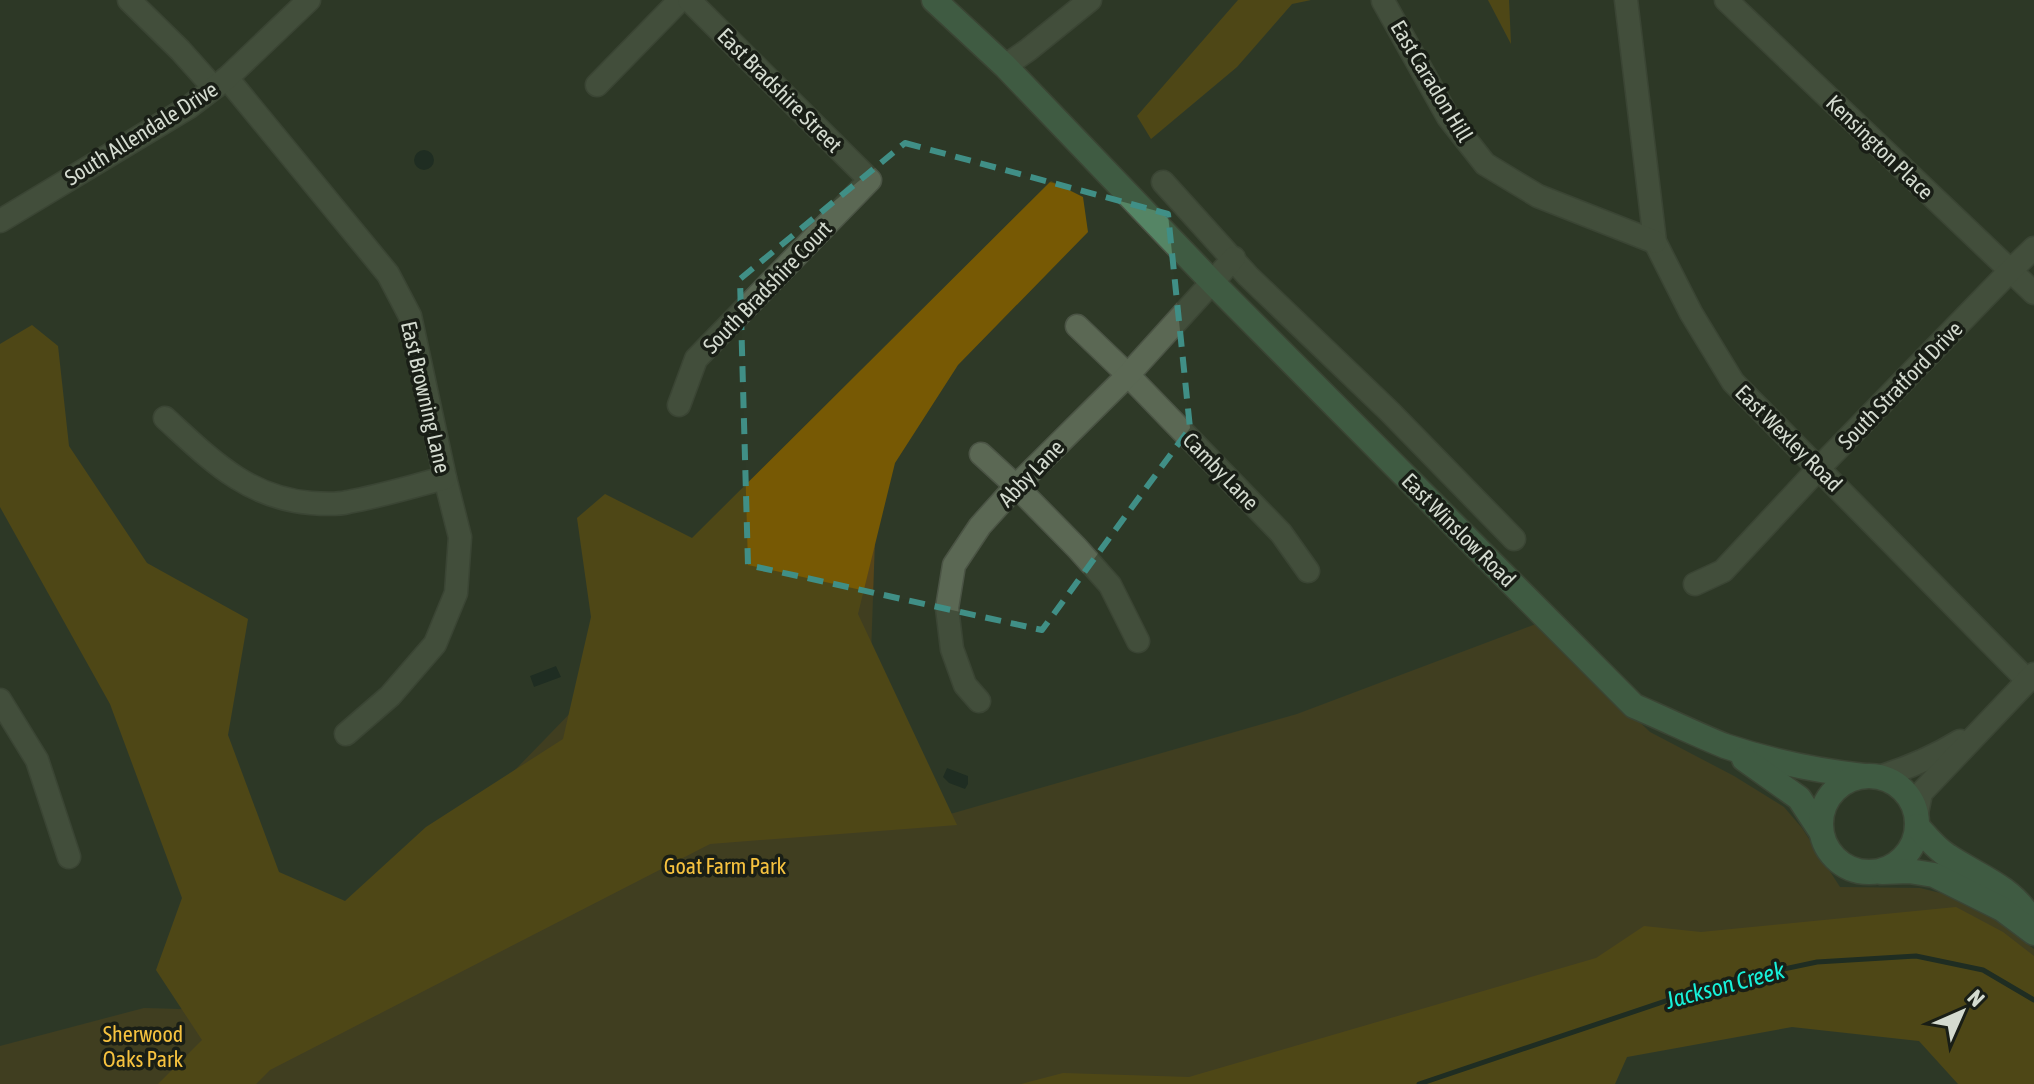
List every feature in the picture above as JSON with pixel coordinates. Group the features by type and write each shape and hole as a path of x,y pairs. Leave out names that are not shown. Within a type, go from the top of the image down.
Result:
{"main road":[{"name":"East Winslow Road","path":"934,0 1005,66 1213,283 1634,706 1726,746 1816,770 1871,776"},
{"name":"East Winslow Road","path":"1726,746 1799,798 1820,830"},
{"path":"1880,872 1904,858 1916,838 1917,822 1913,805 1908,795 1889,780 1871,776 1852,779 1832,792 1821,816 1820,830 1825,846 1835,859 1848,868 1864,873 1909,871 1934,875 2002,909 2034,933"},
{"path":"1917,822 1945,855 1998,886 2025,910 2034,924"}],"street":[{"name":"East Browning Lane","path":"129,0 180,50 221,83 388,274 410,316 460,537 456,593 435,644 390,696 346,734"},
{"name":"South Allendale Drive","path":"0,221 189,107 221,83 309,0"},
{"path":"597,85 680,0"},
{"name":"East Bradshire Street","path":"689,0 870,180"},
{"path":"1005,66 1090,0"},
{"name":"East Wexley Road","path":"1626,0 1655,242 1691,313 1733,382 2031,677"},
{"name":"Kensington Place","path":"1726,0 2034,293"},
{"name":"East Caradon Hill","path":"1383,1 1448,117 1485,164 1538,196 1655,242"},
{"name":"South Bradshire Court","path":"679,405 696,359 870,180"},
{"name":"East Winslow Road","path":"1163,182 1248,276 1390,412 1514,539"},
{"name":"South Stratford Drive","path":"1695,584 1723,571 2034,248"},
{"path":"1213,283 1234,258"},
{"name":"Abby Lane","path":"979,701 965,685 952,649 947,608 954,565 980,526 1016,486 1128,375 1213,283"},
{"name":"Camby Lane","path":"1077,326 1281,533 1308,571"},
{"path":"165,418 237,480 281,499 346,503 445,478"},
{"path":"981,454 1016,486 1110,585 1138,641"},
{"path":"1917,822 1921,793 2031,677"},
{"path":"0,700 37,760 69,857"},
{"path":"1871,776 1908,768 1985,726"}],"highlighted area":[{"path":"905,143 1168,214 1190,428 1042,630 748,565 740,279"}],"green space":[{"name":"Goat Farm Park","path":"918,355 877,483 871,654 940,817 1297,714 1536,624 1650,732 1734,776 1784,807 1802,828 1840,887 1920,888 1969,900 2034,949 2034,984 1461,1084 0,1084 0,1046 144,1008 280,1012"}],"shaded area":[{"path":"1238,0 1311,0 1292,4 1237,67 1151,139 1137,116"},
{"path":"1488,0 1509,0 1511,44"},
{"path":"1051,181 1083,197 1088,232 958,365 895,463 858,614 957,825 710,844 270,1070 256,1084 158,1084 202,1040 156,970 182,898 110,704 0,507 0,344 32,325 58,346 69,446 147,563 248,619 228,735 279,872 345,901 426,827 563,739 591,617 577,518 605,494 692,538"},
{"path":"1956,907 2003,932 2034,956 2034,1084 1958,1084 1919,1041 1792,1027 1627,1057 1615,1084 1021,1084 1063,1073 1189,1077 1596,958 1644,926 1701,932"}],"water":[{"path":"420,150 428,150 434,160 428,170 420,170 414,164 414,156"},
{"path":"556,666 561,677 534,687 530,676"},
{"path":"947,768 968,776 965,789 943,777"}],"waterway":[{"name":"Jackson Creek","path":"1419,1084 1722,982 1817,962 1916,956 1983,970 2034,1000"}],"park label":[{"name":"Sherwood Oaks Park","path":"143,1046"}]}
